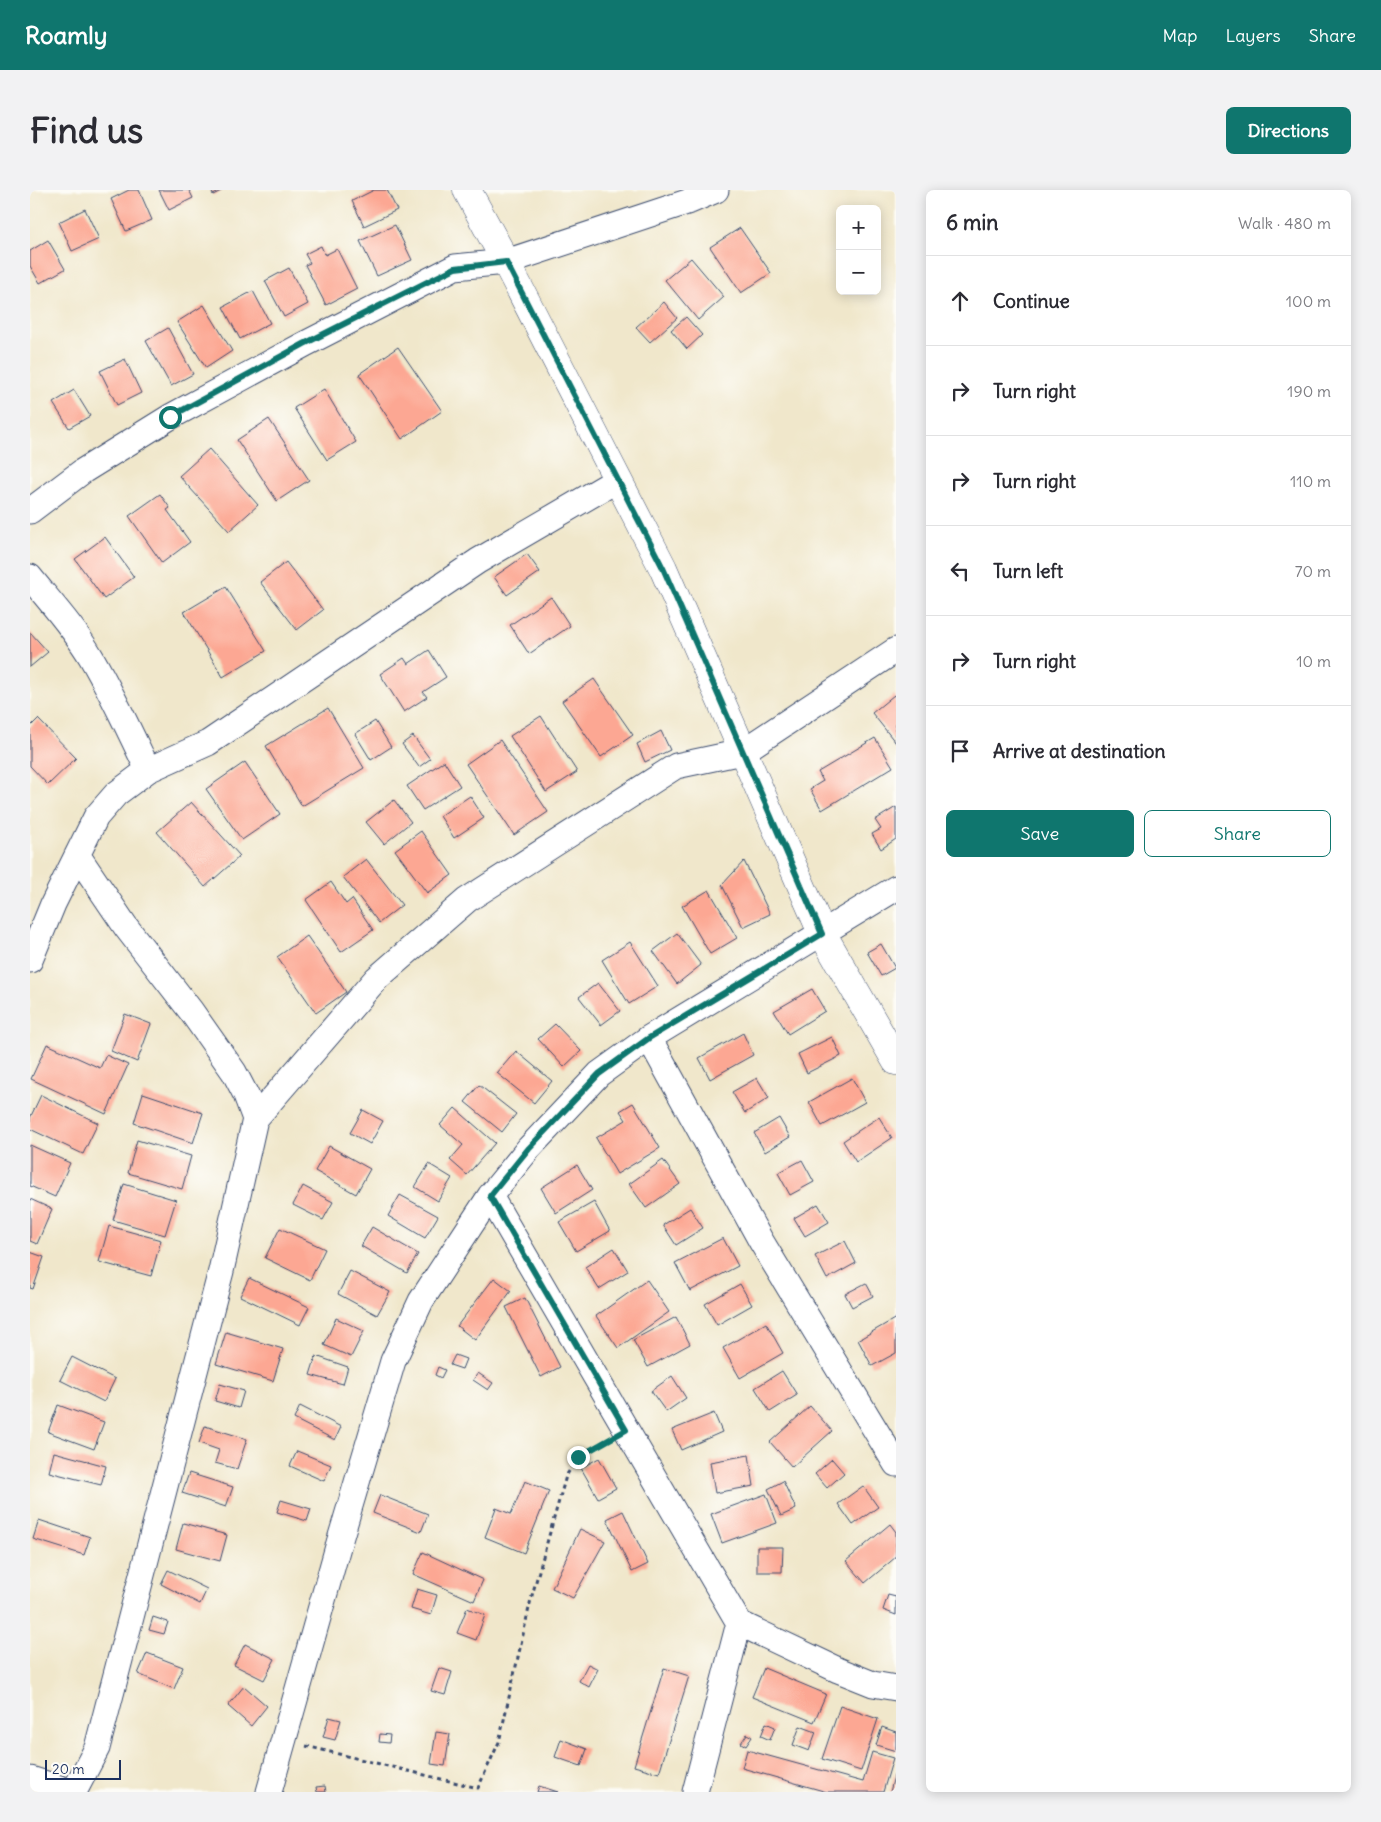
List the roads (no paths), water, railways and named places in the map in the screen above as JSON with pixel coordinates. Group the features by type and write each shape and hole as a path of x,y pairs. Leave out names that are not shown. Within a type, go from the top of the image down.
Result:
{"street":[{"path":"467,190 663,568 822,934 896,1061"},
{"path":"30,511 84,471 162,422 304,344 455,268 506,262 690,196 716,190"},
{"path":"30,960 53,904 96,817 116,794 148,770 208,743 478,561 617,480"},
{"path":"30,577 67,622 90,656 148,770"},
{"path":"30,1779 73,1792 97,1748 221,1271 255,1119 376,979 466,900 676,766 742,752 896,650"},
{"path":"78,856 126,927 191,1011 234,1072 246,1095 255,1119"},
{"path":"269,1792 339,1543 393,1361 421,1302 490,1196 529,1148 599,1074 649,1038 896,888"},
{"path":"649,1038 761,1241 896,1464"},
{"path":"490,1196 739,1623 838,1670 873,1684 896,1688"},
{"path":"694,1792 739,1623"}]}
